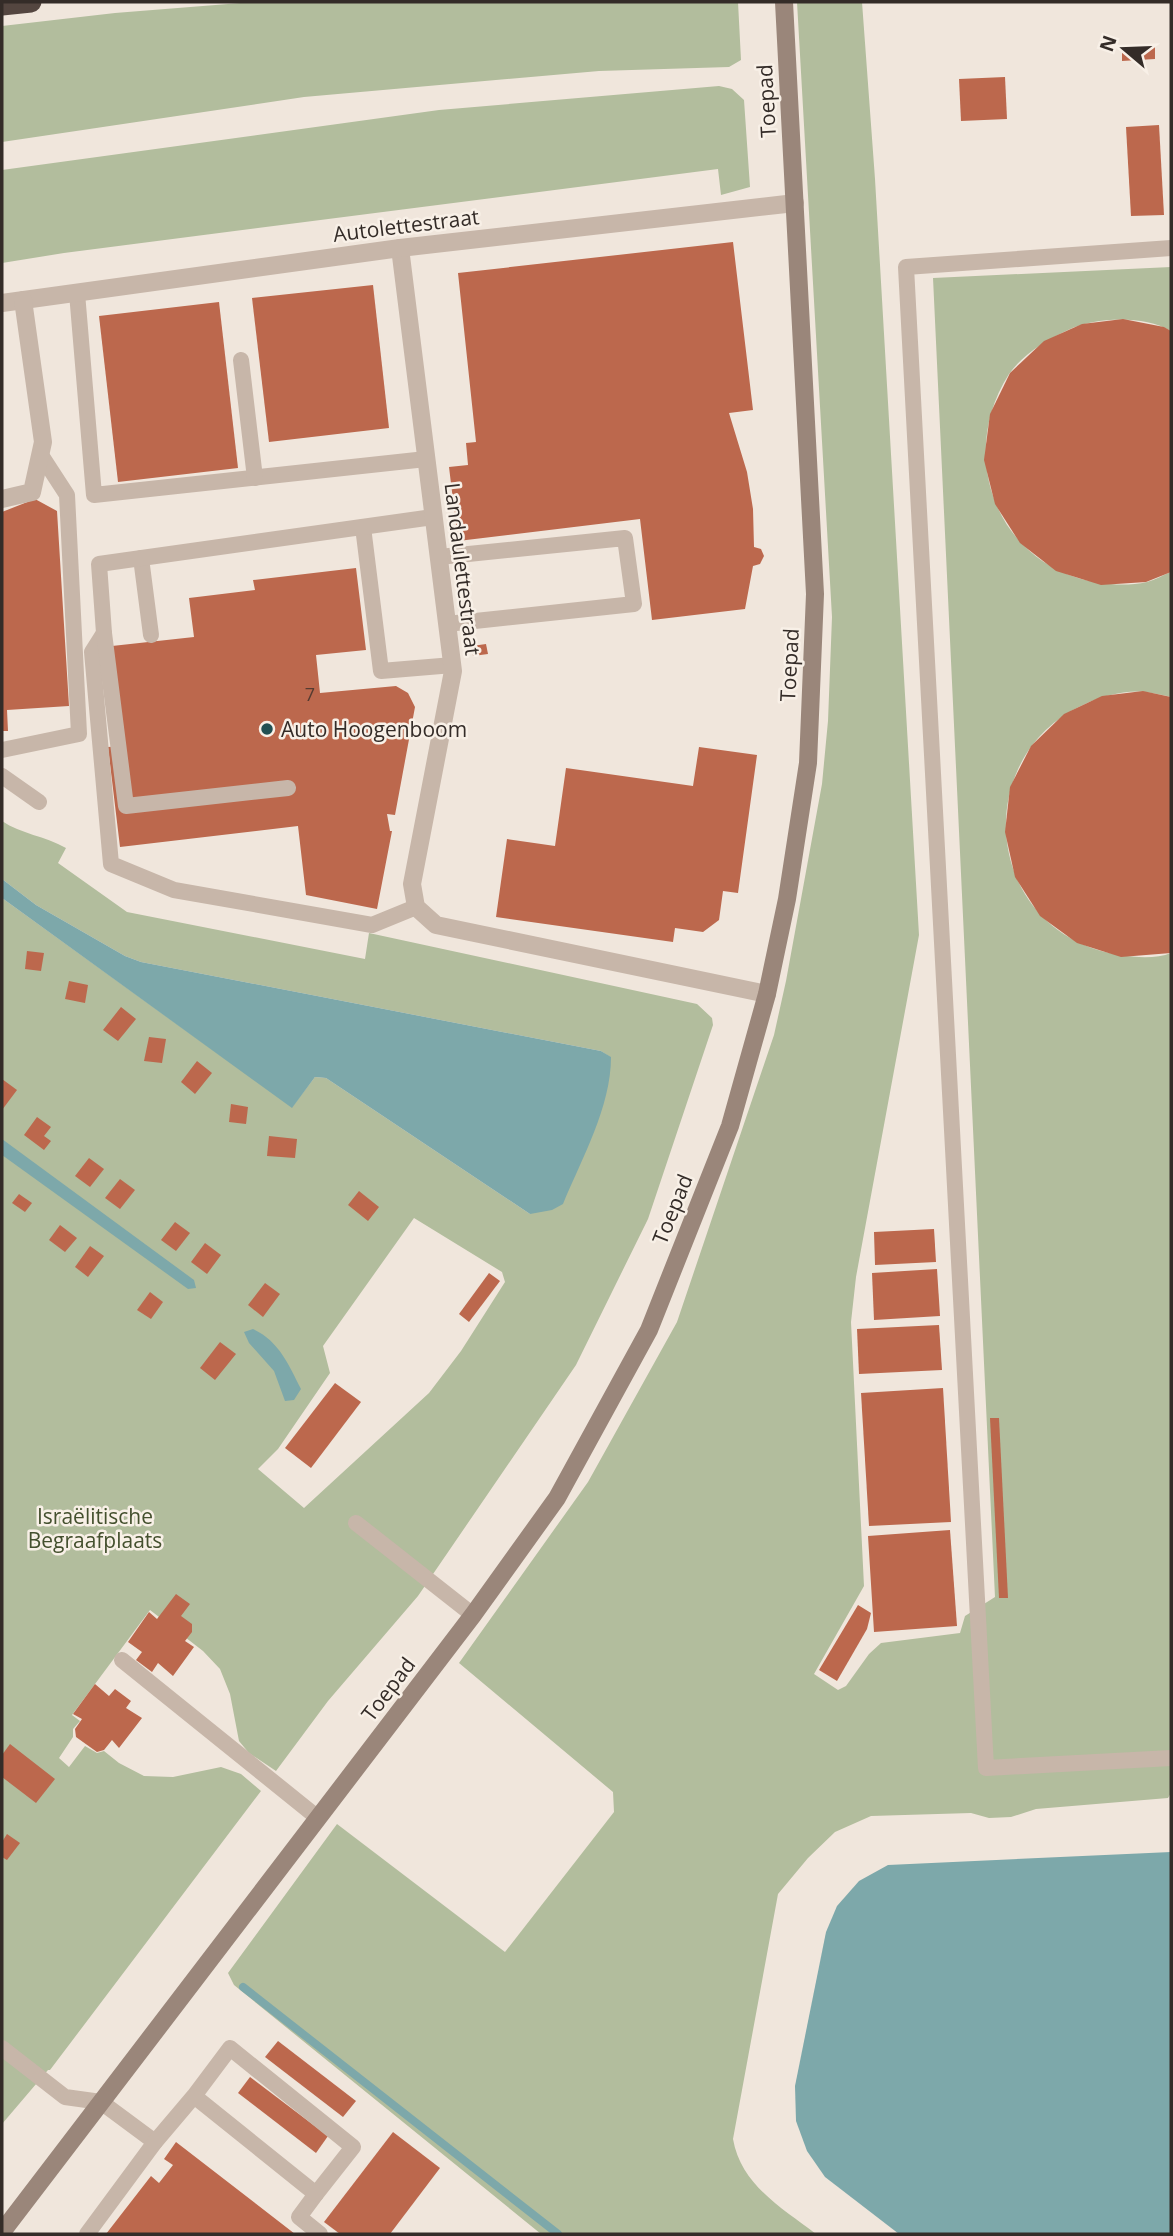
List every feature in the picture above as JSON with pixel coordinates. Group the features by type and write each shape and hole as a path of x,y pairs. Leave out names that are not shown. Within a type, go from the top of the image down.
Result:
{"highway":[{"path":"2,5 31,2"}],"street":[{"name":"Toepad","path":"2,2232 473,1615 556,1498 649,1330 730,1126 767,994 787,899 808,763 815,594 784,2"},
{"name":"Autolettestraat","path":"2,303 400,248 795,203"},
{"name":"Landaulettestraat","path":"400,248 453,665 412,884 416,907"},
{"path":"2,499 33,492 44,442 23,300"},
{"path":"416,907 436,925 767,994"}],"lane":[{"path":"1171,248 906,267 986,1768 1171,1759"},
{"path":"77,293 94,495 426,459"},
{"path":"241,360 255,478"},
{"path":"2,750 79,734 67,495 41,455"},
{"path":"288,788 126,806 104,633 99,564 433,517"},
{"path":"363,527 381,671 453,665"},
{"path":"439,557 625,538 634,604 447,624"},
{"path":"141,558 151,635"},
{"path":"104,633 92,652 111,864 174,890 372,925 416,907"},
{"path":"2,776 40,802"},
{"path":"356,1523 446,1597 473,1615"},
{"path":"122,1660 318,1818"},
{"path":"2,2048 65,2097 101,2102 155,2142"},
{"path":"86,2234 230,2048 353,2147 299,2217 320,2234"},
{"path":"194,2096 316,2194"}],"green space":[{"path":"253,2 738,2 741,60 729,67 599,71 304,97 2,142 2,26 115,13"},
{"path":"797,2 862,2 875,179 919,935 856,1277 851,1322 864,1586 814,1674 838,1690 846,1686 869,1654 881,1643 960,1633 965,1616 995,1597 933,278 1171,267 1171,331 1133,320 1092,322 1052,338 1028,354 1015,367 994,403 987,434 986,465 992,494 1005,522 1024,545 1048,565 1078,578 1112,584 1147,582 1171,572 1171,697 1137,692 1114,694 1083,705 1048,728 1023,759 1009,795 1006,833 1014,870 1031,904 1060,931 1098,950 1115,954 1145,957 1171,953 1171,1793 1168,1798 1036,1809 1011,1817 989,1818 971,1813 871,1816 835,1832 808,1858 778,1894 733,2139 737,2155 754,2182 777,2205 816,2234 541,2234 234,1985 228,1973 337,1824 505,1952 614,1812 613,1792 459,1663 588,1482 677,1322 774,1035 786,981 822,784 828,721 832,617"},
{"path":"719,86 732,89 744,100 750,187 721,195 718,169 2,263 2,170 439,110"},
{"name":"Israëlitische Begraafplaats","path":"2,821 66,848 58,863 127,912 365,959 369,933 697,1004 712,1018 713,1025 648,1219 576,1365 418,1596 328,1701 276,1771 249,1753 239,1741 230,1694 220,1669 203,1651 150,1610 72,1715 80,1721 73,1729 73,1737 59,1758 69,1767 85,1746 97,1753 104,1751 119,1763 144,1776 173,1777 221,1767 241,1774 261,1791 50,2070 2,2124 2,898 292,1107 315,1077 326,1078 530,1214 610,1057 601,1051 141,962 125,956 36,905 2,879","holes":["414,1218 502,1272 505,1282 461,1351 429,1393 304,1508 258,1469 278,1449 330,1373 323,1346"]}],"water":[{"path":"2,879 36,905 125,956 141,962 601,1051 611,1057 606,1095 594,1132 563,1204 552,1210 530,1214 326,1078 315,1077 292,1108 2,898"},
{"path":"2,1139 194,1280 196,1288 188,1289 2,1155"},
{"path":"253,1329 270,1340 287,1363 301,1389 294,1400 285,1401 274,1371 249,1343 244,1332"},
{"path":"1171,1852 1171,2234 899,2234 825,2177 807,2151 796,2121 795,2086 826,1932 837,1906 859,1881 888,1865"}],"building":[{"path":"1155,45 1155,59 1122,61 1122,47"},
{"path":"1005,77 1007,119 961,121 959,79"},
{"path":"1159,125 1164,215 1131,216 1126,127"},
{"path":"733,242 753,410 729,413 747,472 753,509 754,547 761,549 764,556 760,564 753,566 745,609 652,620 640,519 458,541 449,467 468,465 466,443 476,442 458,273"},
{"path":"373,285 389,428 269,442 252,298"},
{"path":"219,302 238,468 118,482 99,316"},
{"path":"1123,319 1164,327 1171,331 1171,572 1146,582 1101,585 1056,571 1020,543 995,504 984,460 990,414 1010,373 1044,341 1082,324"},
{"path":"35,499 57,511 69,706 7,710 8,731 2,731 2,512"},
{"name":"Auto Hoogenboom","path":"356,568 366,650 316,655 320,693 396,686 408,693 415,707 395,815 387,814 392,831 377,909 306,895 298,826 120,847 108,747 124,746 112,646 194,637 189,598 255,590 253,580"},
{"path":"486,644 488,654 473,656 472,646"},
{"path":"1143,691 1171,697 1171,953 1121,957 1077,943 1040,916 1015,877 1005,832 1010,787 1031,746 1064,714 1102,696"},
{"path":"699,747 757,755 738,893 723,891 719,920 703,932 675,928 673,942 496,917 507,839 555,846 566,768 693,786"},
{"path":"27,951 44,953 41,971 25,969"},
{"path":"69,981 88,985 85,1003 65,999"},
{"path":"121,1007 136,1019 118,1041 103,1030"},
{"path":"149,1037 166,1039 162,1063 144,1061"},
{"path":"197,1061 212,1073 195,1094 181,1082"},
{"path":"2,1079 17,1090 2,1110"},
{"path":"231,1104 248,1107 246,1124 229,1122"},
{"path":"37,1117 51,1127 44,1136 51,1141 44,1150 24,1135"},
{"path":"269,1136 297,1139 295,1158 267,1156"},
{"path":"89,1158 104,1169 90,1187 75,1176"},
{"path":"120,1179 135,1190 120,1209 105,1198"},
{"path":"359,1191 379,1207 368,1221 348,1205"},
{"path":"19,1194 32,1203 25,1212 12,1203"},
{"path":"175,1222 190,1233 176,1251 161,1240"},
{"path":"60,1225 77,1238 65,1252 49,1240"},
{"path":"934,1229 936,1262 875,1265 874,1232"},
{"path":"205,1243 221,1255 207,1274 191,1262"},
{"path":"90,1246 104,1256 88,1277 75,1267"},
{"path":"937,1269 940,1316 874,1320 872,1273"},
{"path":"489,1273 500,1281 469,1322 459,1314"},
{"path":"265,1283 280,1294 263,1317 248,1305"},
{"path":"150,1292 163,1302 151,1319 137,1310"},
{"path":"939,1325 942,1370 859,1374 857,1329"},
{"path":"220,1342 236,1354 215,1380 200,1368"},
{"path":"335,1383 361,1402 311,1468 285,1448"},
{"path":"943,1388 951,1522 869,1526 861,1393"},
{"path":"990,1418 999,1418 1008,1598 999,1598"},
{"path":"950,1530 957,1626 874,1632 868,1536"},
{"path":"176,1594 190,1604 181,1616 192,1624 192,1632 185,1641 194,1647 173,1676 158,1663 152,1672 136,1660 142,1652 128,1642 149,1612 157,1619"},
{"path":"858,1605 871,1613 867,1629 837,1681 819,1670"},
{"path":"95,1684 109,1696 115,1689 131,1701 126,1708 142,1718 119,1748 112,1740 104,1750 97,1752 76,1737 75,1729 82,1719 73,1714"},
{"path":"10,1744 55,1779 36,1803 2,1777 2,1755"},
{"path":"7,1834 20,1843 7,1860 2,1857 2,1842"},
{"path":"278,2041 356,2101 343,2117 265,2057"},
{"path":"250,2077 328,2136 316,2153 238,2093"},
{"path":"393,2132 440,2168 390,2234 340,2234 324,2222"},
{"path":"176,2142 295,2234 106,2234 151,2176 159,2183 173,2165 164,2159"}],"waterway":[{"path":"243,1987 558,2234"}],"place":[{"name":"Auto Hoogenboom","path":"267,729"}]}
